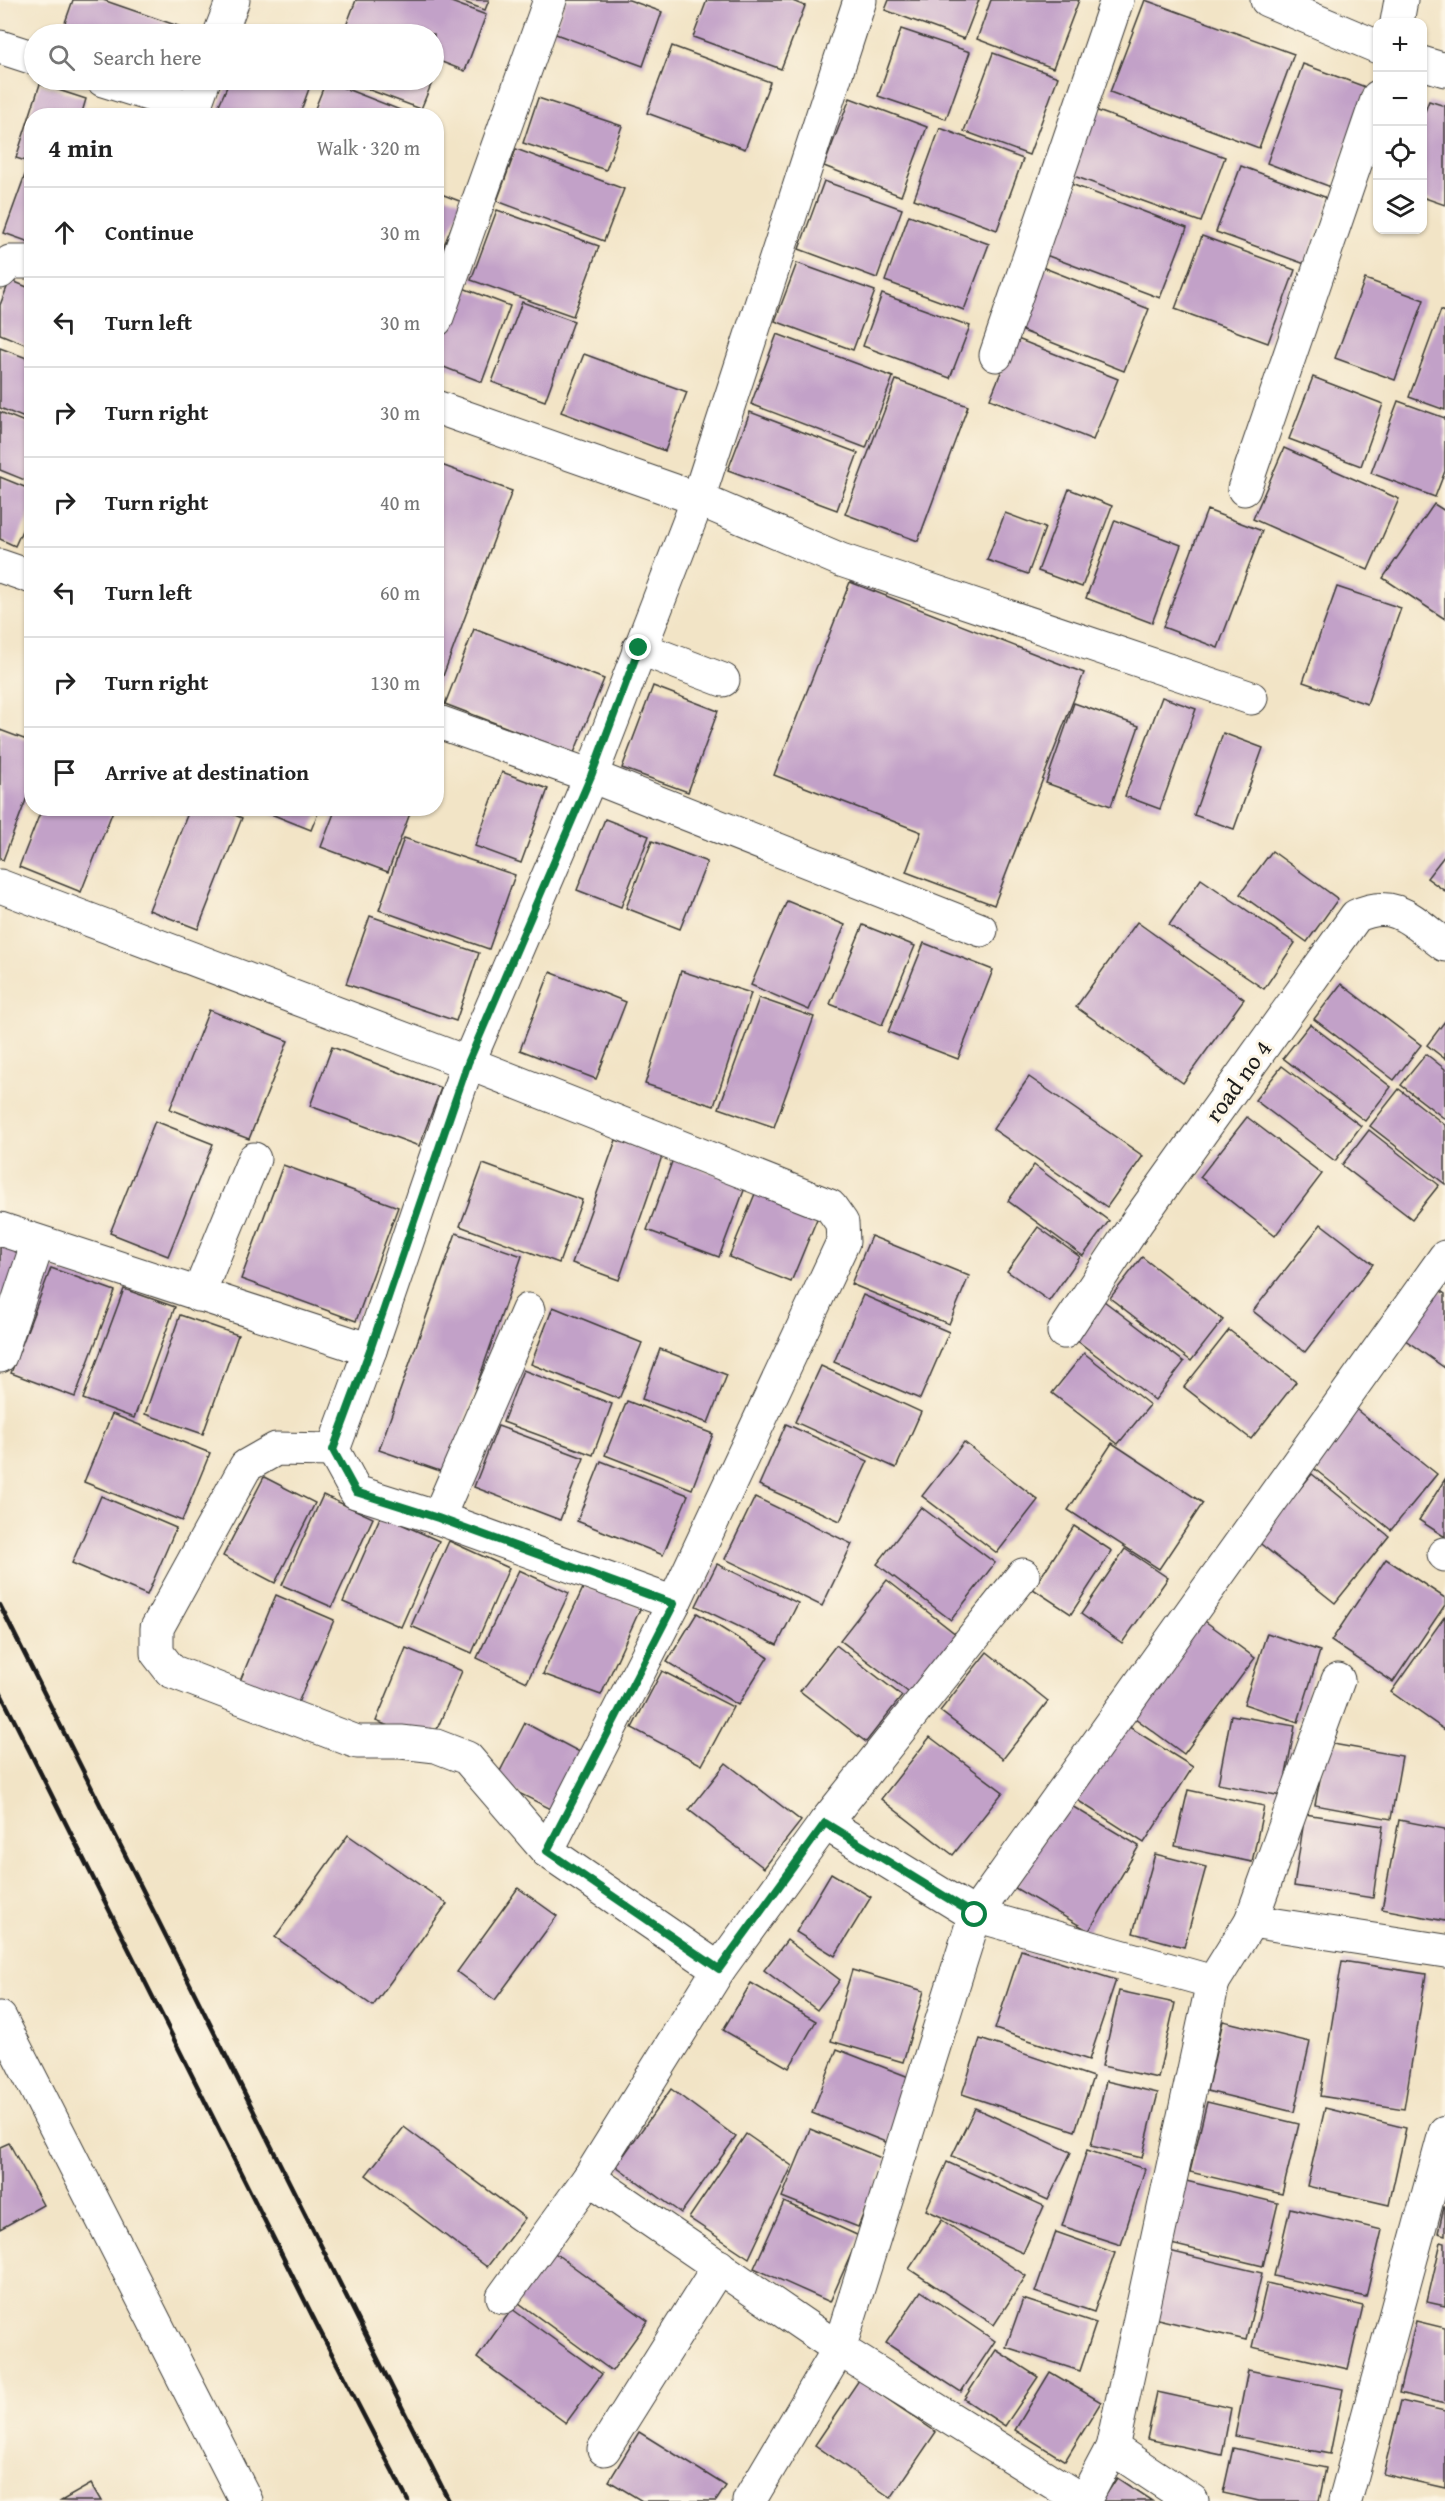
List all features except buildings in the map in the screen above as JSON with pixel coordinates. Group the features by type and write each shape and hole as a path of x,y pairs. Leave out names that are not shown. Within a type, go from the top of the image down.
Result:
{"street":[{"path":"224,24 233,0"},
{"path":"444,298 550,0"},
{"path":"674,1604 438,1518 356,1492 333,1450 370,1350 468,1063 591,776 698,499 860,0"},
{"path":"996,355 1117,0"},
{"path":"1267,0 1373,45"},
{"path":"1398,18 1401,0"},
{"path":"0,47 24,55"},
{"path":"1427,65 1445,70"},
{"path":"147,90 196,101"},
{"path":"1244,489 1373,109"},
{"path":"0,272 10,262 24,262"},
{"path":"444,410 698,499 841,560 1251,698"},
{"path":"0,566 24,574"},
{"path":"639,648 723,680"},
{"path":"444,724 591,776 981,930"},
{"path":"0,886 468,1063 830,1206 842,1223 843,1242 674,1604 547,1851"},
{"name":"road no 4","path":"1064,1332 1137,1222 1356,916 1372,908 1396,910 1445,945"},
{"path":"198,1295 254,1159"},
{"path":"0,1229 370,1350"},
{"path":"0,1356 38,1242"},
{"path":"749,2501 839,2349 975,1915 1445,1257"},
{"path":"438,1518 528,1310"},
{"path":"333,1450 276,1449 246,1466 157,1628 157,1653 171,1671 357,1742 401,1742 436,1746 477,1770 547,1851 719,1969"},
{"path":"503,2297 589,2178 719,1969 825,1823 1023,1575"},
{"path":"589,2178 839,2349 1083,2501 1112,2448 1214,1982 1251,1920 1338,1680"},
{"path":"825,1823 975,1915 1214,1982"},
{"path":"1251,1920 1445,1951"},
{"path":"0,2018 246,2501"},
{"path":"1345,2501 1445,2133"},
{"path":"604,2449 719,2266"},
{"path":"1112,2448 1192,2501"}],"railway":[{"path":"0,1605 449,2501"},
{"path":"0,1692 319,2329 408,2501"}],"route":[{"path":"639,648 591,776 468,1063 370,1350 333,1450 356,1492 438,1518 674,1604 547,1851 719,1969 825,1823 975,1915"}]}
